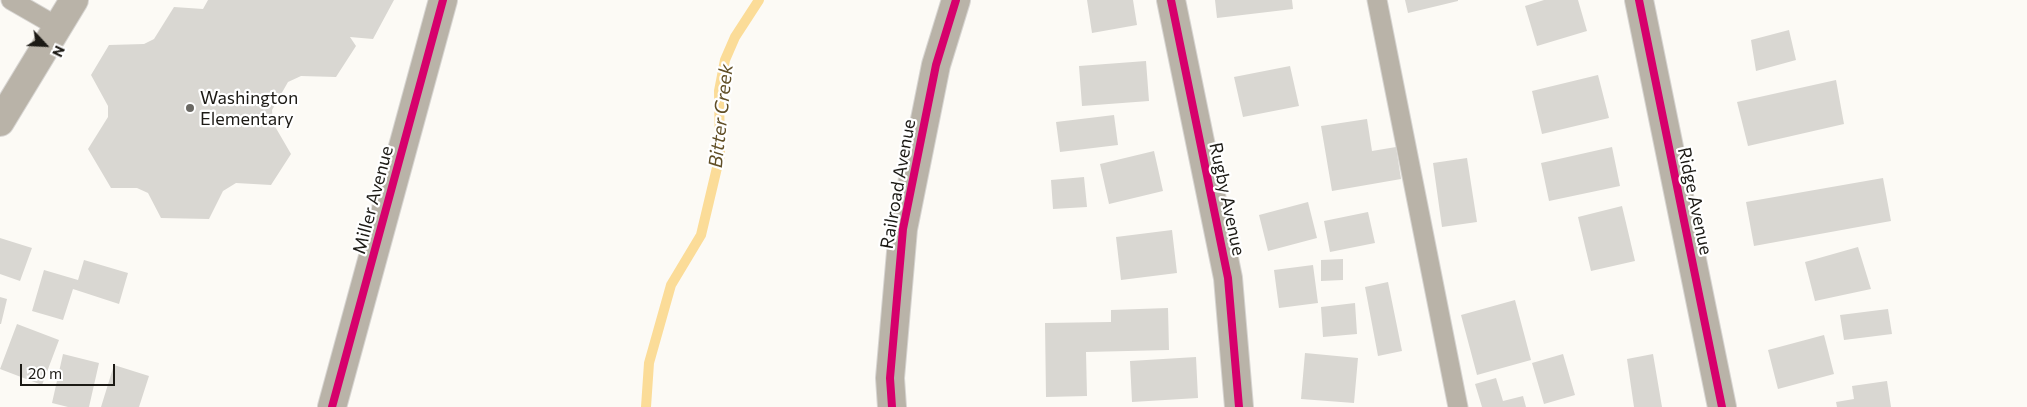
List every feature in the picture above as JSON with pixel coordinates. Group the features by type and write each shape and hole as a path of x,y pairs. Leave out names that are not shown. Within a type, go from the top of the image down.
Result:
{"street":[{"path":"0,122 74,0"},
{"name":"Miller Avenue","path":"332,407 443,0"},
{"name":"Railroad Avenue","path":"892,407 890,378 903,229 936,65 956,0"},
{"name":"Rugby Avenue","path":"1171,0 1228,278 1239,407"},
{"name":"Ridge Avenue","path":"1639,0 1722,407"}],"lane":[{"path":"12,0 58,27"},
{"path":"1377,0 1458,407"}],"building":[{"name":"Washington Elementary","path":"208,0 394,0 373,39 350,37 356,46 336,77 301,76 288,82 272,110 273,123 291,154 271,185 236,183 223,191 209,219 161,218 148,193 137,188 111,188 88,149 108,117 108,106 91,75 109,45 144,44 154,39 174,7 203,9"},
{"path":"1087,0 1133,0 1137,25 1092,33"},
{"path":"1215,0 1292,0 1293,9 1217,18"},
{"path":"1405,0 1458,0 1458,1 1408,13"},
{"path":"1544,0 1578,0 1587,31 1537,46 1525,6"},
{"path":"1789,30 1796,60 1756,71 1751,40"},
{"path":"1146,61 1149,101 1082,106 1079,66"},
{"path":"1290,66 1299,106 1243,117 1234,77"},
{"path":"1598,75 1609,118 1542,134 1532,91"},
{"path":"1836,80 1844,124 1748,146 1737,102"},
{"path":"1114,115 1118,145 1060,152 1056,122"},
{"path":"1367,119 1372,151 1396,147 1401,179 1332,191 1321,126"},
{"path":"1612,147 1620,186 1549,201 1541,163"},
{"path":"1154,151 1163,191 1109,204 1100,164"},
{"path":"1467,158 1477,222 1442,227 1433,163"},
{"path":"1084,177 1087,207 1053,209 1051,180"},
{"path":"1883,178 1891,221 1754,246 1746,202"},
{"path":"1308,202 1317,238 1268,251 1259,215"},
{"path":"1622,206 1635,261 1591,271 1578,217"},
{"path":"1368,212 1375,243 1330,252 1324,221"},
{"path":"1172,230 1177,273 1121,280 1116,237"},
{"path":"0,238 32,248 20,281 0,274"},
{"path":"1858,247 1871,289 1815,301 1805,262"},
{"path":"1343,259 1343,280 1321,281 1321,260"},
{"path":"84,260 128,273 119,304 73,289 63,320 32,311 44,270 78,280"},
{"path":"1313,265 1318,303 1279,308 1274,270"},
{"path":"1388,282 1402,351 1378,356 1365,287"},
{"path":"0,297 7,299 1,324 0,324"},
{"path":"1515,300 1531,360 1477,375 1461,315"},
{"path":"1355,303 1357,334 1323,337 1321,307"},
{"path":"1168,308 1169,350 1086,352 1087,396 1046,397 1045,323 1111,322 1111,310"},
{"path":"1888,309 1892,334 1844,340 1840,315"},
{"path":"17,324 59,340 42,385 0,369"},
{"path":"1824,335 1834,374 1778,389 1768,350"},
{"path":"1305,353 1358,358 1354,403 1301,399"},
{"path":"63,354 99,363 89,407 68,407 52,403"},
{"path":"1563,354 1575,395 1544,404 1532,363"},
{"path":"1653,354 1662,407 1634,407 1627,359"},
{"path":"1196,357 1198,398 1132,402 1130,361"},
{"path":"114,365 149,376 139,407 101,407"},
{"path":"1496,378 1503,401 1523,396 1526,407 1482,407 1475,384"},
{"path":"1887,381 1891,407 1837,407 1836,402 1854,399 1852,386"}],"waterway":[{"name":"Bitter Creek","path":"646,407 649,363 671,285 701,235 720,155 719,91 725,60 735,37 759,0"}],"cycle path":[{"path":"332,407 443,0"},
{"path":"892,407 890,378 903,229 936,65 956,0"},
{"path":"1171,0 1228,278 1239,407"},
{"path":"1639,0 1722,407"}],"place":[{"name":"Washington Elementary","path":"190,108"}]}
